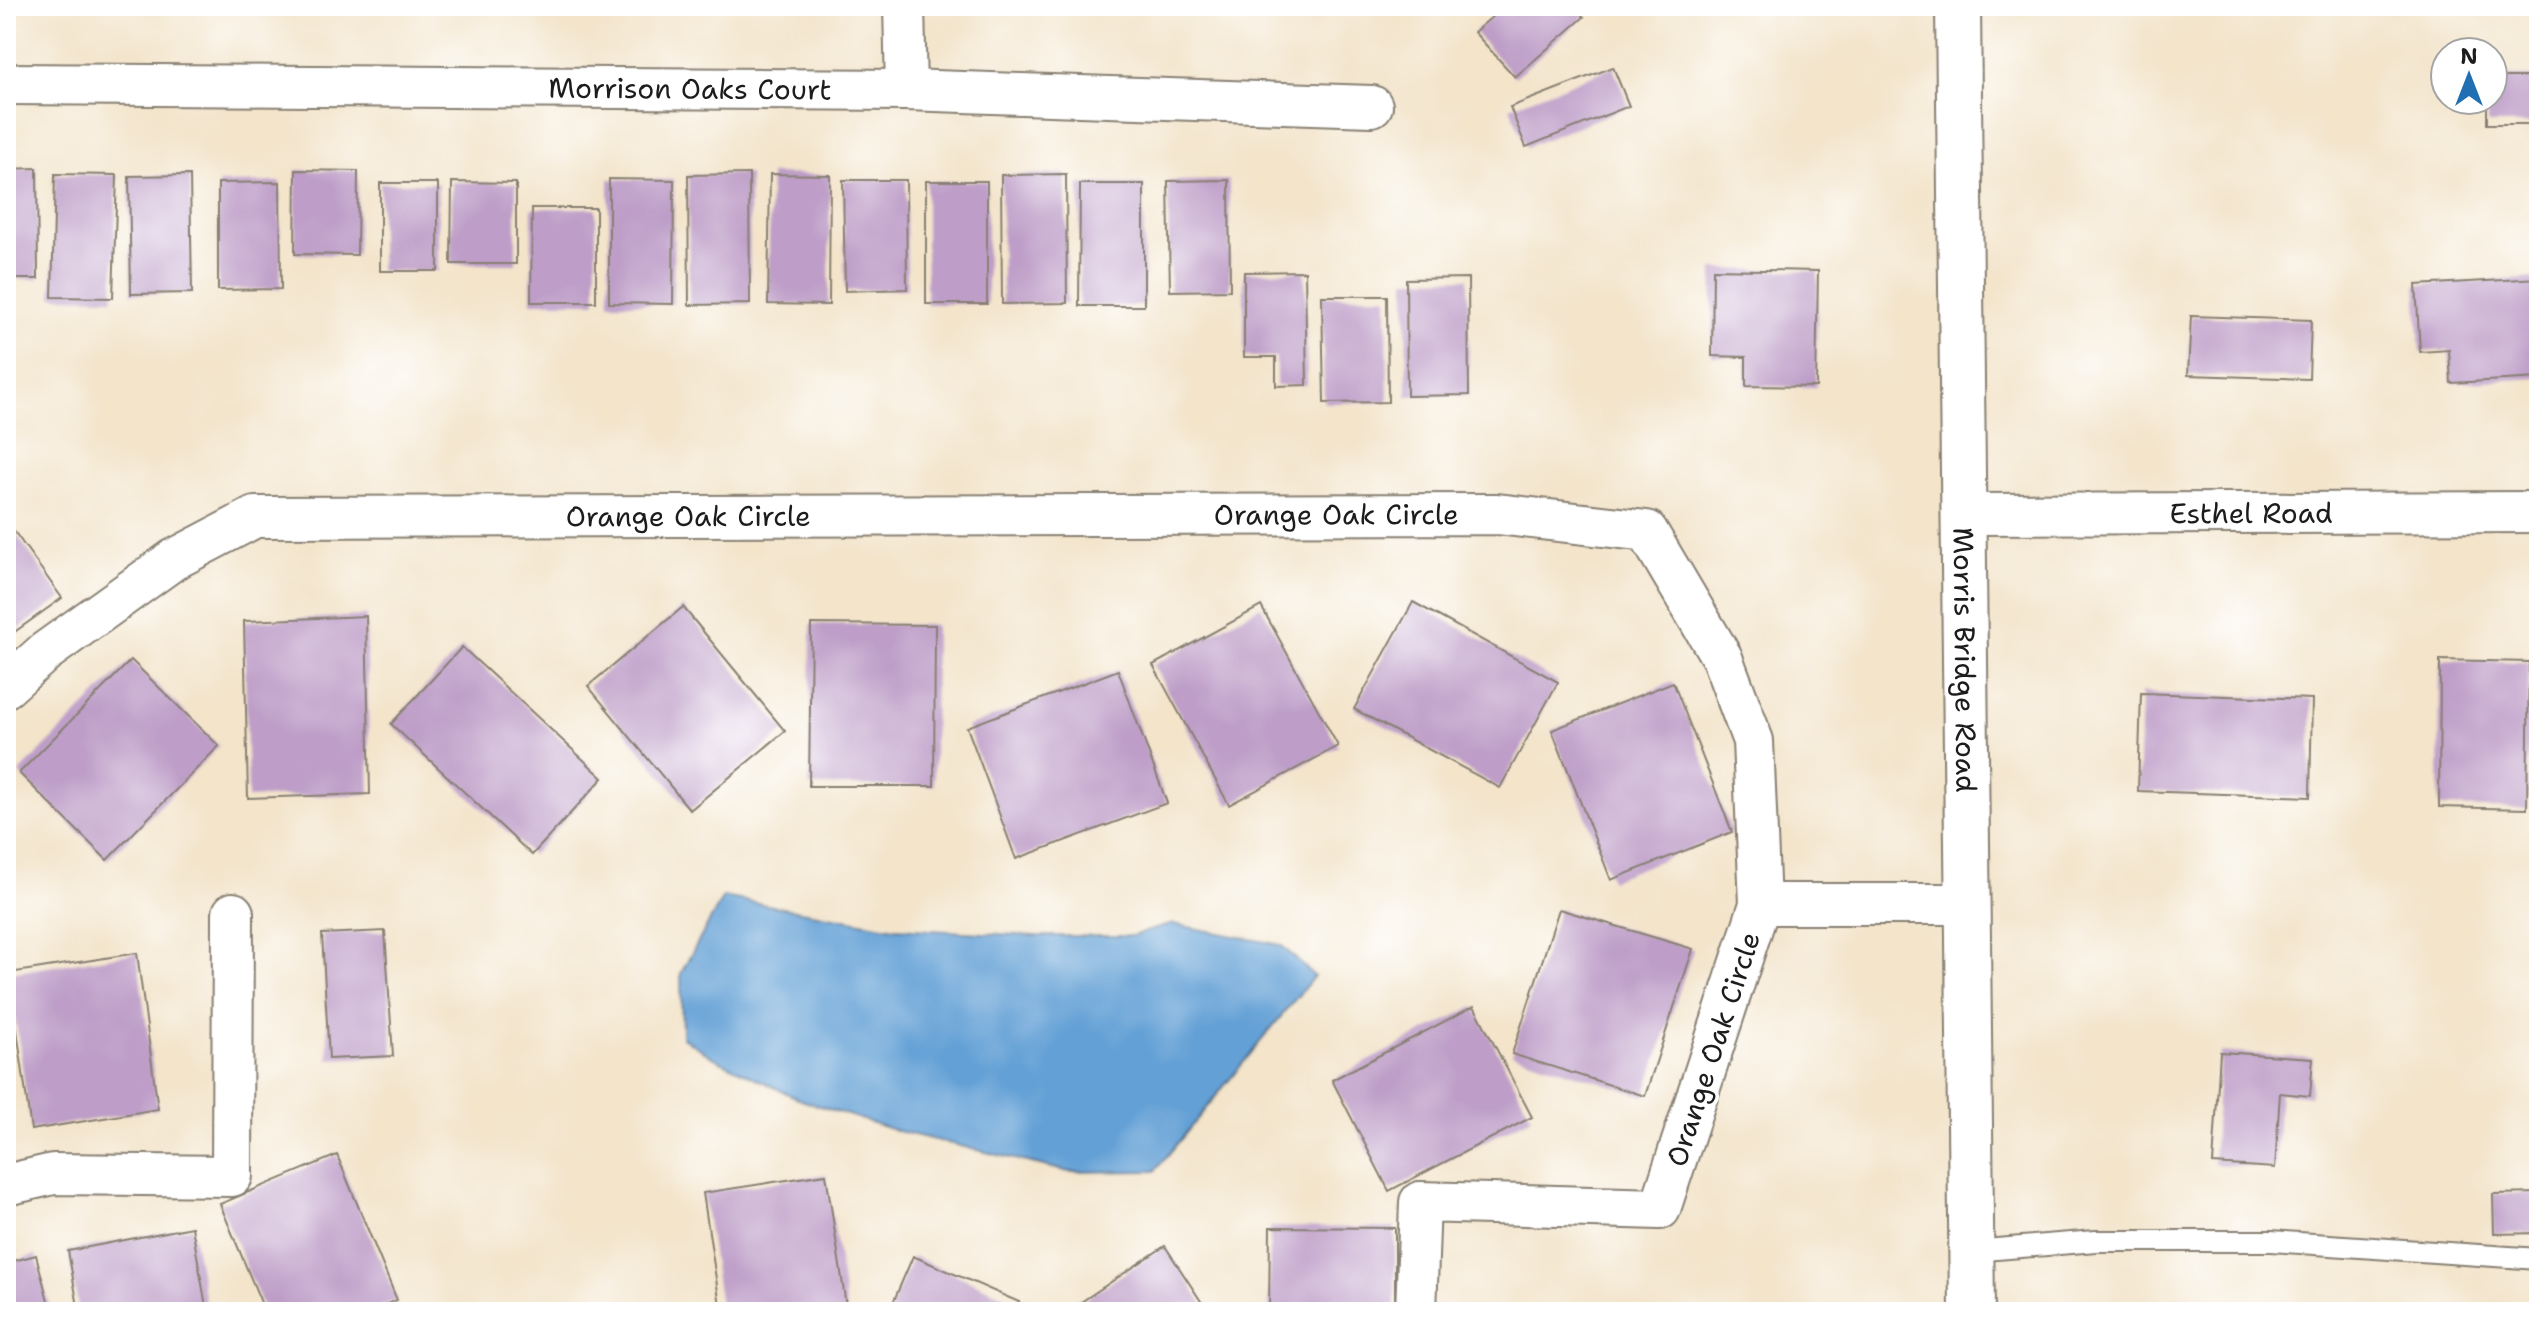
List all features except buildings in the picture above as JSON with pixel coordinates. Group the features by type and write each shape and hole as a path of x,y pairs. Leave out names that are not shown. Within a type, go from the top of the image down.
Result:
{"street":[{"path":"904,6 906,90"},
{"name":"Morris Bridge Road","path":"1958,6 1972,1312"},
{"name":"Morrison Oaks Court","path":"6,84 906,90 1372,106"},
{"name":"Esthel Road","path":"1963,514 2539,512"},
{"name":"Orange Oak Circle","path":"6,687 45,652 173,560 255,517 1497,514 1647,531 1722,658 1753,741 1760,904 1660,1209 1420,1202 1416,1312"},
{"path":"1760,904 1968,904"},
{"path":"6,1185 53,1174 232,1176 233,913"}],"lane":[{"path":"1972,1251 2096,1241 2271,1241 2539,1259"}],"water":[{"path":"723,897 895,928 1035,936 1131,936 1173,924 1281,945 1314,976 1155,1171 1069,1172 897,1131 801,1100 714,1058 682,1037 681,973"}]}
